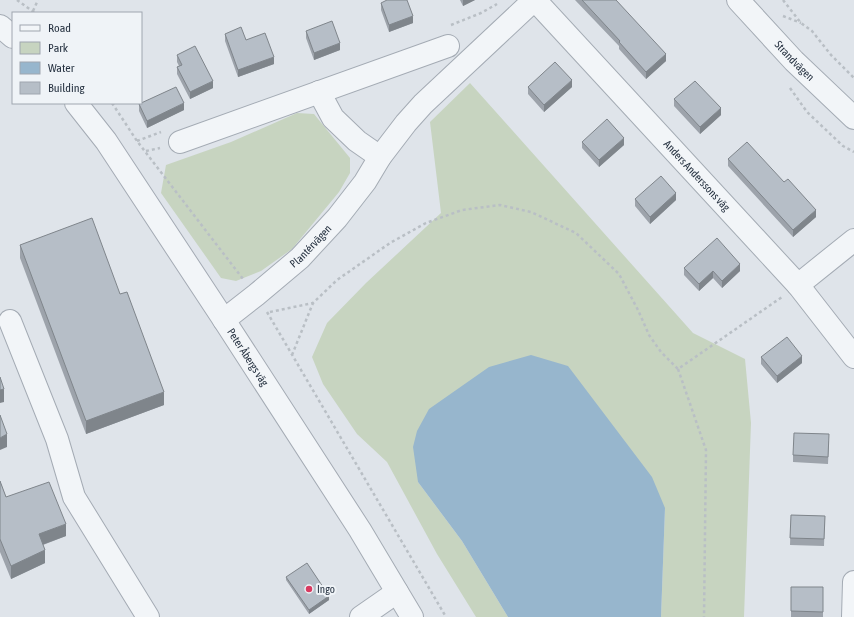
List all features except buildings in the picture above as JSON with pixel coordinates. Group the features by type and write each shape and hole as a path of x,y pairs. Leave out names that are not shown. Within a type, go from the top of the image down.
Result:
{"street":[{"name":"Plantérvägen","path":"224,320 262,304 300,258 337,218 365,182 380,157 406,123 423,104 535,0"},
{"name":"Anders Anderssons väg","path":"535,0 798,285 854,357"},
{"name":"Strandvägen","path":"738,0 794,61 854,118"},
{"path":"0,26 12,36"},
{"path":"180,142 448,46"},
{"path":"319,92 333,118 357,141 380,157"},
{"name":"Peter Åbergs väg","path":"77,104 106,141 224,320 360,530 412,617"},
{"path":"798,285 854,240"},
{"path":"10,321 57,440 74,497 148,617"},
{"path":"853,617 854,582"},
{"path":"361,617 397,592"}],"path":[{"path":"17,0 34,12 38,0"},
{"path":"783,0 801,23 812,31 831,55 854,78"},
{"path":"113,104 138,141 262,304 446,617"},
{"path":"292,355 313,303 337,280 390,243 426,223 462,210 500,205 531,212 576,233 619,274 650,335 661,352 678,370 706,450 704,617"},
{"path":"678,370 798,285"},
{"path":"262,304 313,303"}],"green space":[{"path":"470,83 693,333 745,359 751,423 744,617 661,617 665,508 418,482 462,541 508,617 476,617 437,554 387,462 357,434 323,384 312,357 327,323 366,283 441,213 430,122"},
{"path":"297,113 314,114 350,158 350,173 339,192 292,249 261,271 236,281 221,278 161,193 166,165 231,142"}],"water":[{"path":"531,355 568,366 652,477 665,508 661,617 508,617 462,541 418,482 413,447 417,431 429,409 489,367"}],"place":[{"name":"Ingo","path":"309,589"}]}
